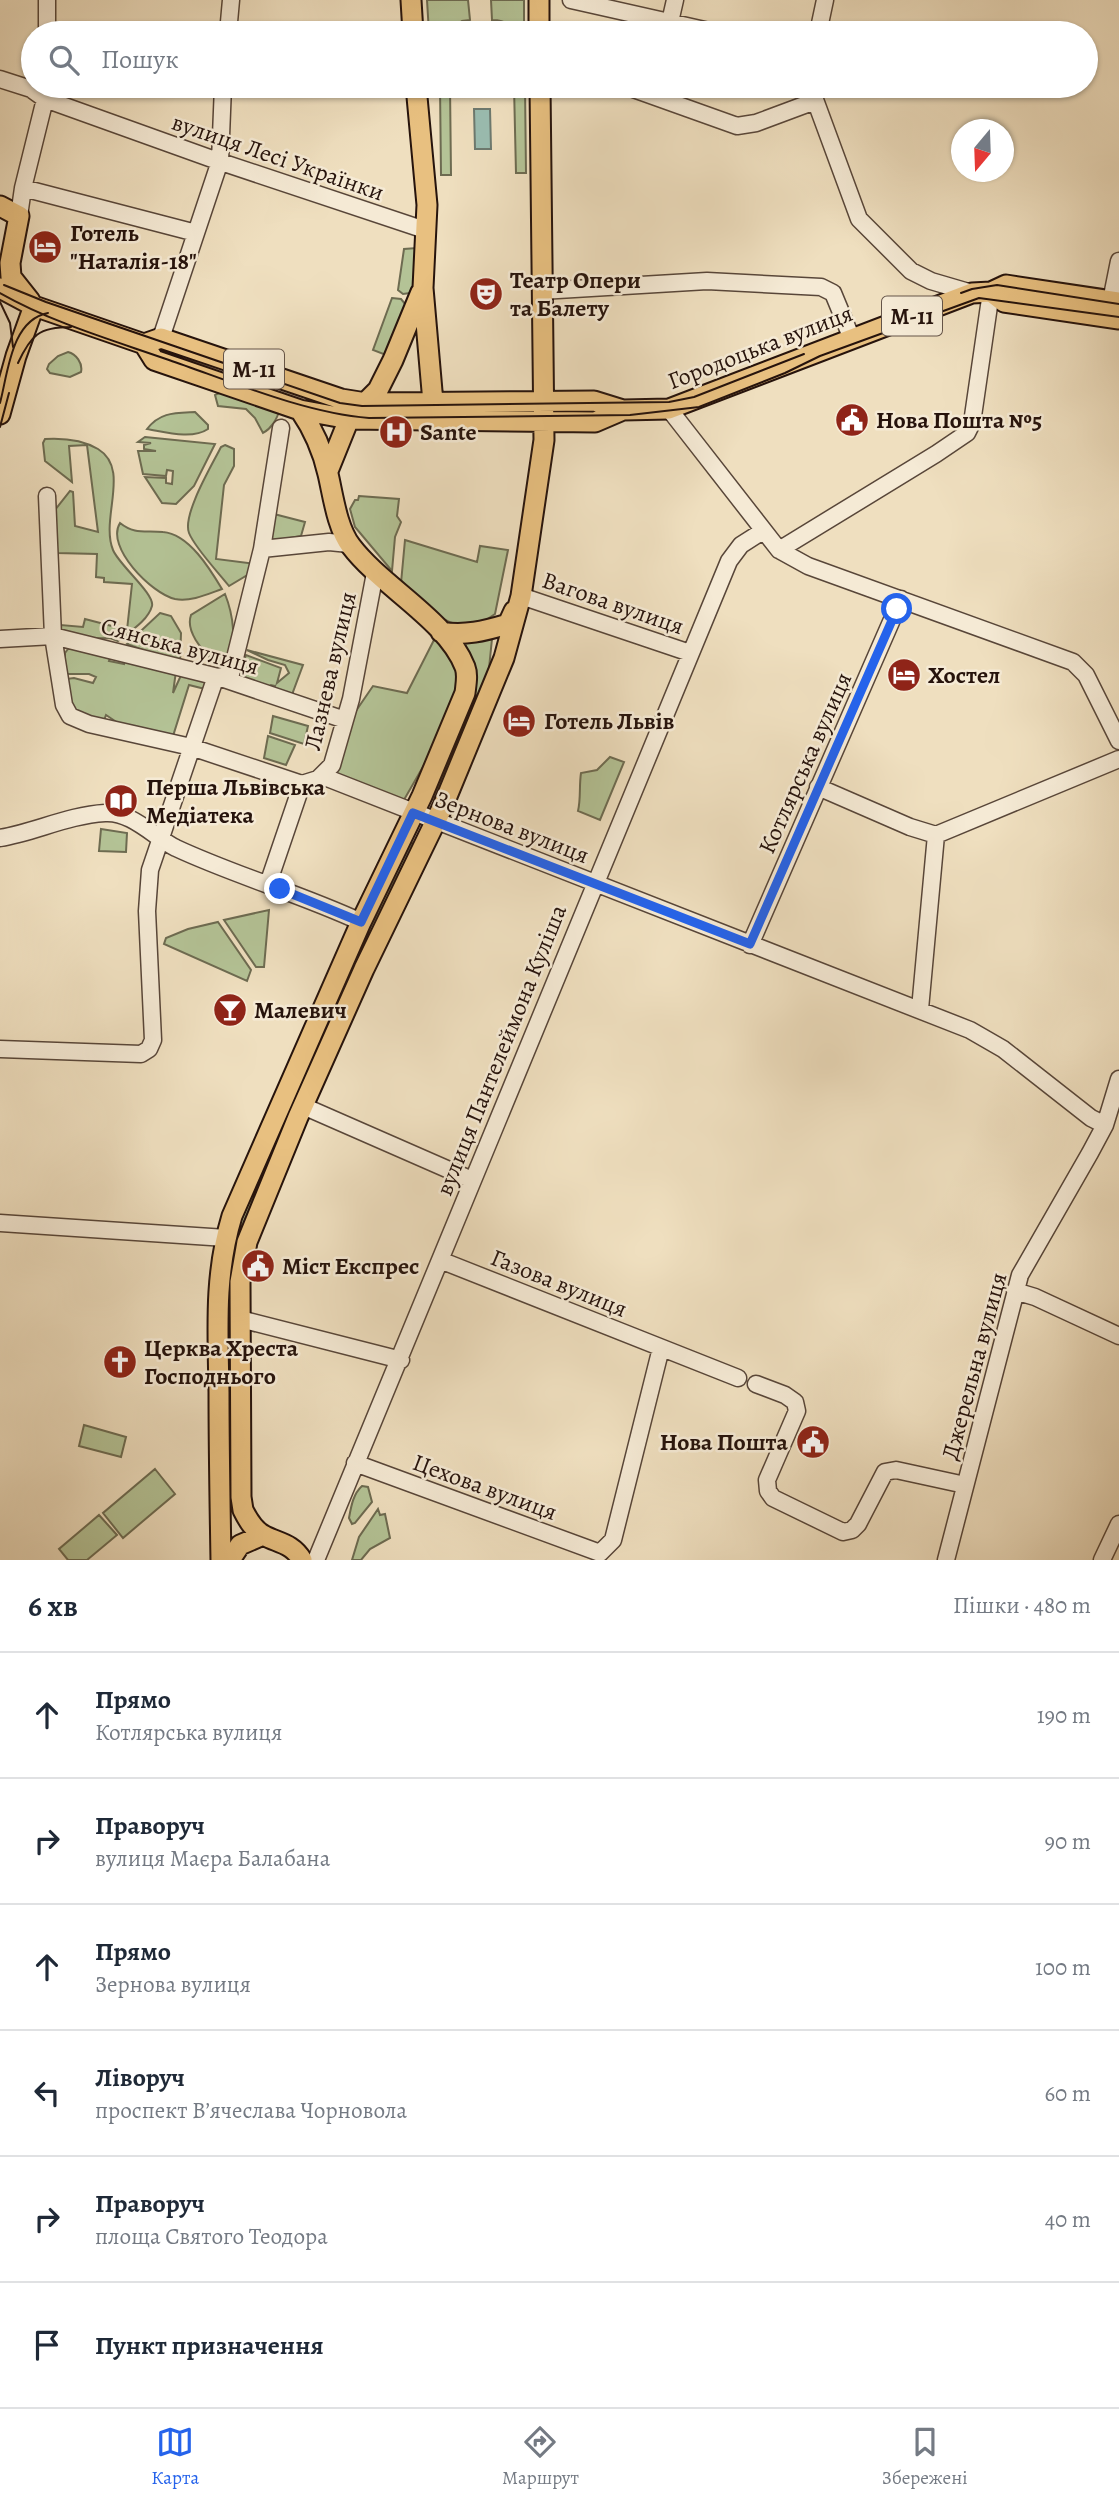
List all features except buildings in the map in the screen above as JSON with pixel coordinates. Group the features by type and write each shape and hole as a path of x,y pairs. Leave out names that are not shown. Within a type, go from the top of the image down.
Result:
{"main road":[{"path":"411,0 412,21"},
{"path":"539,0 539,21"},
{"path":"417,98 427,205 423,288 434,412"},
{"path":"302,1560 282,1541 263,1535 251,1524 243,1510 240,1282 247,1242 303,1106 435,821 504,658 521,596 544,440 540,98"},
{"path":"0,205 19,216 10,263 11,277 34,306"},
{"path":"0,288 34,306"},
{"path":"328,471 349,419 378,390 423,288"},
{"path":"982,293 1004,302 1114,310"},
{"name":"Городоцька вулиця","path":"544,401 594,401 623,410 669,409 982,293"},
{"path":"0,414 16,356 34,306"},
{"name":"М-11","path":"34,306 341,399 434,412 544,422"},
{"name":"М-11","path":"152,341 154,360 300,411 349,419 544,401"},
{"name":"Городоцька вулиця","path":"544,422 595,422 623,410"},
{"path":"221,1560 218,1308 220,1260 226,1238 237,1204 361,922 413,813 465,693 467,680 466,668 441,632 375,573 349,544 334,504 328,471 310,426 300,411"},
{"path":"441,632 461,635 508,624 521,596"},
{"path":"230,1560 240,1545 263,1535"}],"street":[{"path":"47,0 47,21"},
{"path":"229,21 231,0"},
{"path":"571,0 666,21"},
{"path":"670,21 675,0"},
{"path":"821,21 825,0"},
{"name":"вулиця Лесі Українки","path":"0,79 21,86"},
{"path":"19,216 44,98"},
{"name":"вулиця Лесі Українки","path":"60,98 220,161 425,230"},
{"path":"152,341 196,233 220,161 223,98"},
{"path":"659,98 737,126 756,123 803,98"},
{"path":"779,550 936,454 967,433 972,423 982,293 931,281 911,271 859,219 814,98"},
{"path":"23,188 196,233"},
{"path":"1114,310 1119,261"},
{"path":"541,291 707,281 821,287 832,293 852,339"},
{"path":"669,409 779,550 808,566 1073,662 1086,675 1119,741"},
{"path":"0,1048 141,1055 149,1049 153,1040 147,911 150,870 214,682 218,677 231,674 262,549 281,428"},
{"path":"47,496 53,636 64,705 71,716 89,724 191,747 302,784 322,776"},
{"name":"вулиця Пантелеймона Куліша","path":"316,1560 401,1360 472,1180 729,561 741,545 763,531"},
{"path":"262,549 329,542 349,544"},
{"name":"Лазнева вулиця","path":"322,776 332,765 345,720 375,573"},
{"name":"Вагова вулиця","path":"521,596 690,653"},
{"name":"Котлярська вулиця","path":"750,944 901,599"},
{"name":"Сянська вулиця","path":"0,639 53,636 218,677 345,720"},
{"path":"818,787 910,827 936,835 1119,759"},
{"name":"Зернова вулиця","path":"322,776 920,1009 981,1036 1003,1049 1091,1118 1105,1125"},
{"path":"268,884 302,784"},
{"path":"0,838 105,813 127,818 178,848 361,922"},
{"path":"920,1009 936,835"},
{"name":"Джерельна вулиця","path":"946,1560 1020,1275 1105,1125 1119,1079"},
{"path":"303,1106 472,1180"},
{"path":"0,1223 226,1238"},
{"name":"Газова вулиця","path":"440,1260 738,1378"},
{"path":"1015,1291 1035,1297 1119,1336"},
{"path":"240,1319 401,1360"},
{"name":"Цехова вулиця","path":"355,1463 600,1553 613,1540 661,1348"},
{"path":"756,1384 785,1395 795,1402 797,1411 767,1480 772,1498 843,1532 852,1530 858,1524 886,1472 896,1470 965,1485"},
{"path":"1101,1560 1119,1524"}],"green space":[{"path":"427,0 468,0 470,20 428,21"},
{"path":"491,0 524,0 524,21 492,20"},
{"path":"440,98 450,98 451,175 441,175"},
{"path":"514,98 525,98 526,173 516,173"},
{"path":"417,248 418,283 410,293 403,294 398,290 404,249"},
{"path":"392,298 401,299 406,305 386,355 373,350"},
{"path":"68,352 78,359 81,372 70,377 50,373 47,369 49,364"},
{"path":"223,391 280,410 269,429 263,433 255,418 246,409 218,406 215,395"},
{"path":"195,412 208,425 208,429 186,435 147,429 163,416"},
{"path":"145,437 215,444 194,486 176,504 162,503 145,477 166,478 166,483 172,484 173,471 167,470 166,476 143,474 138,451 156,451 144,449 144,445 151,443 138,442"},
{"path":"45,439 72,440 92,446 108,458 112,469 114,481 110,537 113,550 148,594 152,606 142,621 118,641 110,638 66,639 61,636 61,625 83,627 85,619 127,630 132,584 104,582 104,578 96,577 97,554 57,553 51,515 70,491 73,492 75,526 98,532 87,445 69,446 72,482 45,461"},
{"path":"225,445 234,449 234,466 224,485 216,559 256,564 249,574 229,586 196,546 188,525 199,490 221,447"},
{"path":"359,496 399,499 397,516 401,522 395,537 392,571 355,527 350,509"},
{"path":"274,514 305,522 301,536 271,540"},
{"path":"120,523 136,531 163,532 182,539 198,554 222,589 181,600 165,595 144,579 125,556 117,533"},
{"path":"405,540 477,562 480,546 508,550 495,614 481,622 468,625 456,624 433,612 401,583"},
{"path":"225,594 232,620 233,646 232,664 222,671 194,638 190,623 191,615"},
{"path":"160,613 171,616 181,633 180,664 127,644"},
{"path":"437,634 455,654 463,683 439,739 401,805 335,778 347,724 373,686 407,693"},
{"path":"492,639 489,668 484,684 436,798 433,796 465,720 470,699 473,679 470,660 463,643"},
{"path":"107,646 112,653 109,661 124,664 124,660 176,671 173,693 182,673 207,682 205,689 189,685 173,736 113,725 115,721 106,715 103,723 74,717 66,679 74,678 93,683 96,677 89,674 65,674 65,653 68,649"},
{"path":"247,650 303,665 293,696 272,693 275,686 268,688 238,677 246,655 281,668 277,683 289,673 285,665"},
{"path":"273,716 308,726 304,744 270,733"},
{"path":"268,736 295,745 286,765 264,758"},
{"path":"610,757 624,762 600,820 578,811 581,773 597,770"},
{"path":"101,829 127,833 126,852 99,851"},
{"path":"409,842 414,844 292,1112 287,1110"},
{"path":"269,910 264,967 256,967 224,920"},
{"path":"218,922 251,970 247,981 164,944 166,938 188,929"},
{"path":"285,1116 289,1118 244,1221 234,1262 229,1428 225,1283 239,1219"},
{"path":"84,1425 126,1437 121,1457 79,1446"},
{"path":"155,1469 175,1494 123,1538 103,1513"},
{"path":"362,1486 368,1487 372,1502 352,1524 349,1518 352,1505"},
{"path":"378,1509 380,1515 385,1514 390,1538 370,1549 361,1560 352,1560 359,1537"},
{"path":"99,1515 117,1535 87,1560 68,1560 59,1549"}],"water":[{"path":"474,109 490,109 491,149 475,149"}],"tram line":[{"path":"4,285 46,302 340,403 362,406 669,402 694,397 804,354"},
{"path":"961,293 997,285 1119,304"},
{"path":"0,293 83,330 268,395 319,410 369,418 630,415 699,407 820,356 979,298 1119,317"},
{"path":"0,302 10,323 13,347"},
{"path":"0,403 13,349 19,337 26,326 48,313"},
{"path":"18,363 37,334 71,327"},
{"path":"0,427 9,393"}],"place":[{"name":"Готель \"Наталія-18\"","path":"45,247"},
{"name":"Театр Опери та Балету","path":"486,294"},
{"name":"Нова Пошта №5","path":"852,420"},
{"name":"Sante","path":"396,432"},
{"name":"Хостел","path":"904,675"},
{"name":"Готель Львів","path":"519,721"},
{"name":"Перша Львівська Медіатека","path":"121,801"},
{"name":"Малевич","path":"230,1010"},
{"name":"Міст Експрес","path":"258,1266"},
{"name":"Церква Хреста Господнього","path":"120,1362"},
{"name":"Нова Пошта","path":"813,1442"}],"route":[{"path":"280,889 361,922 413,813 750,944 897,609"}]}
